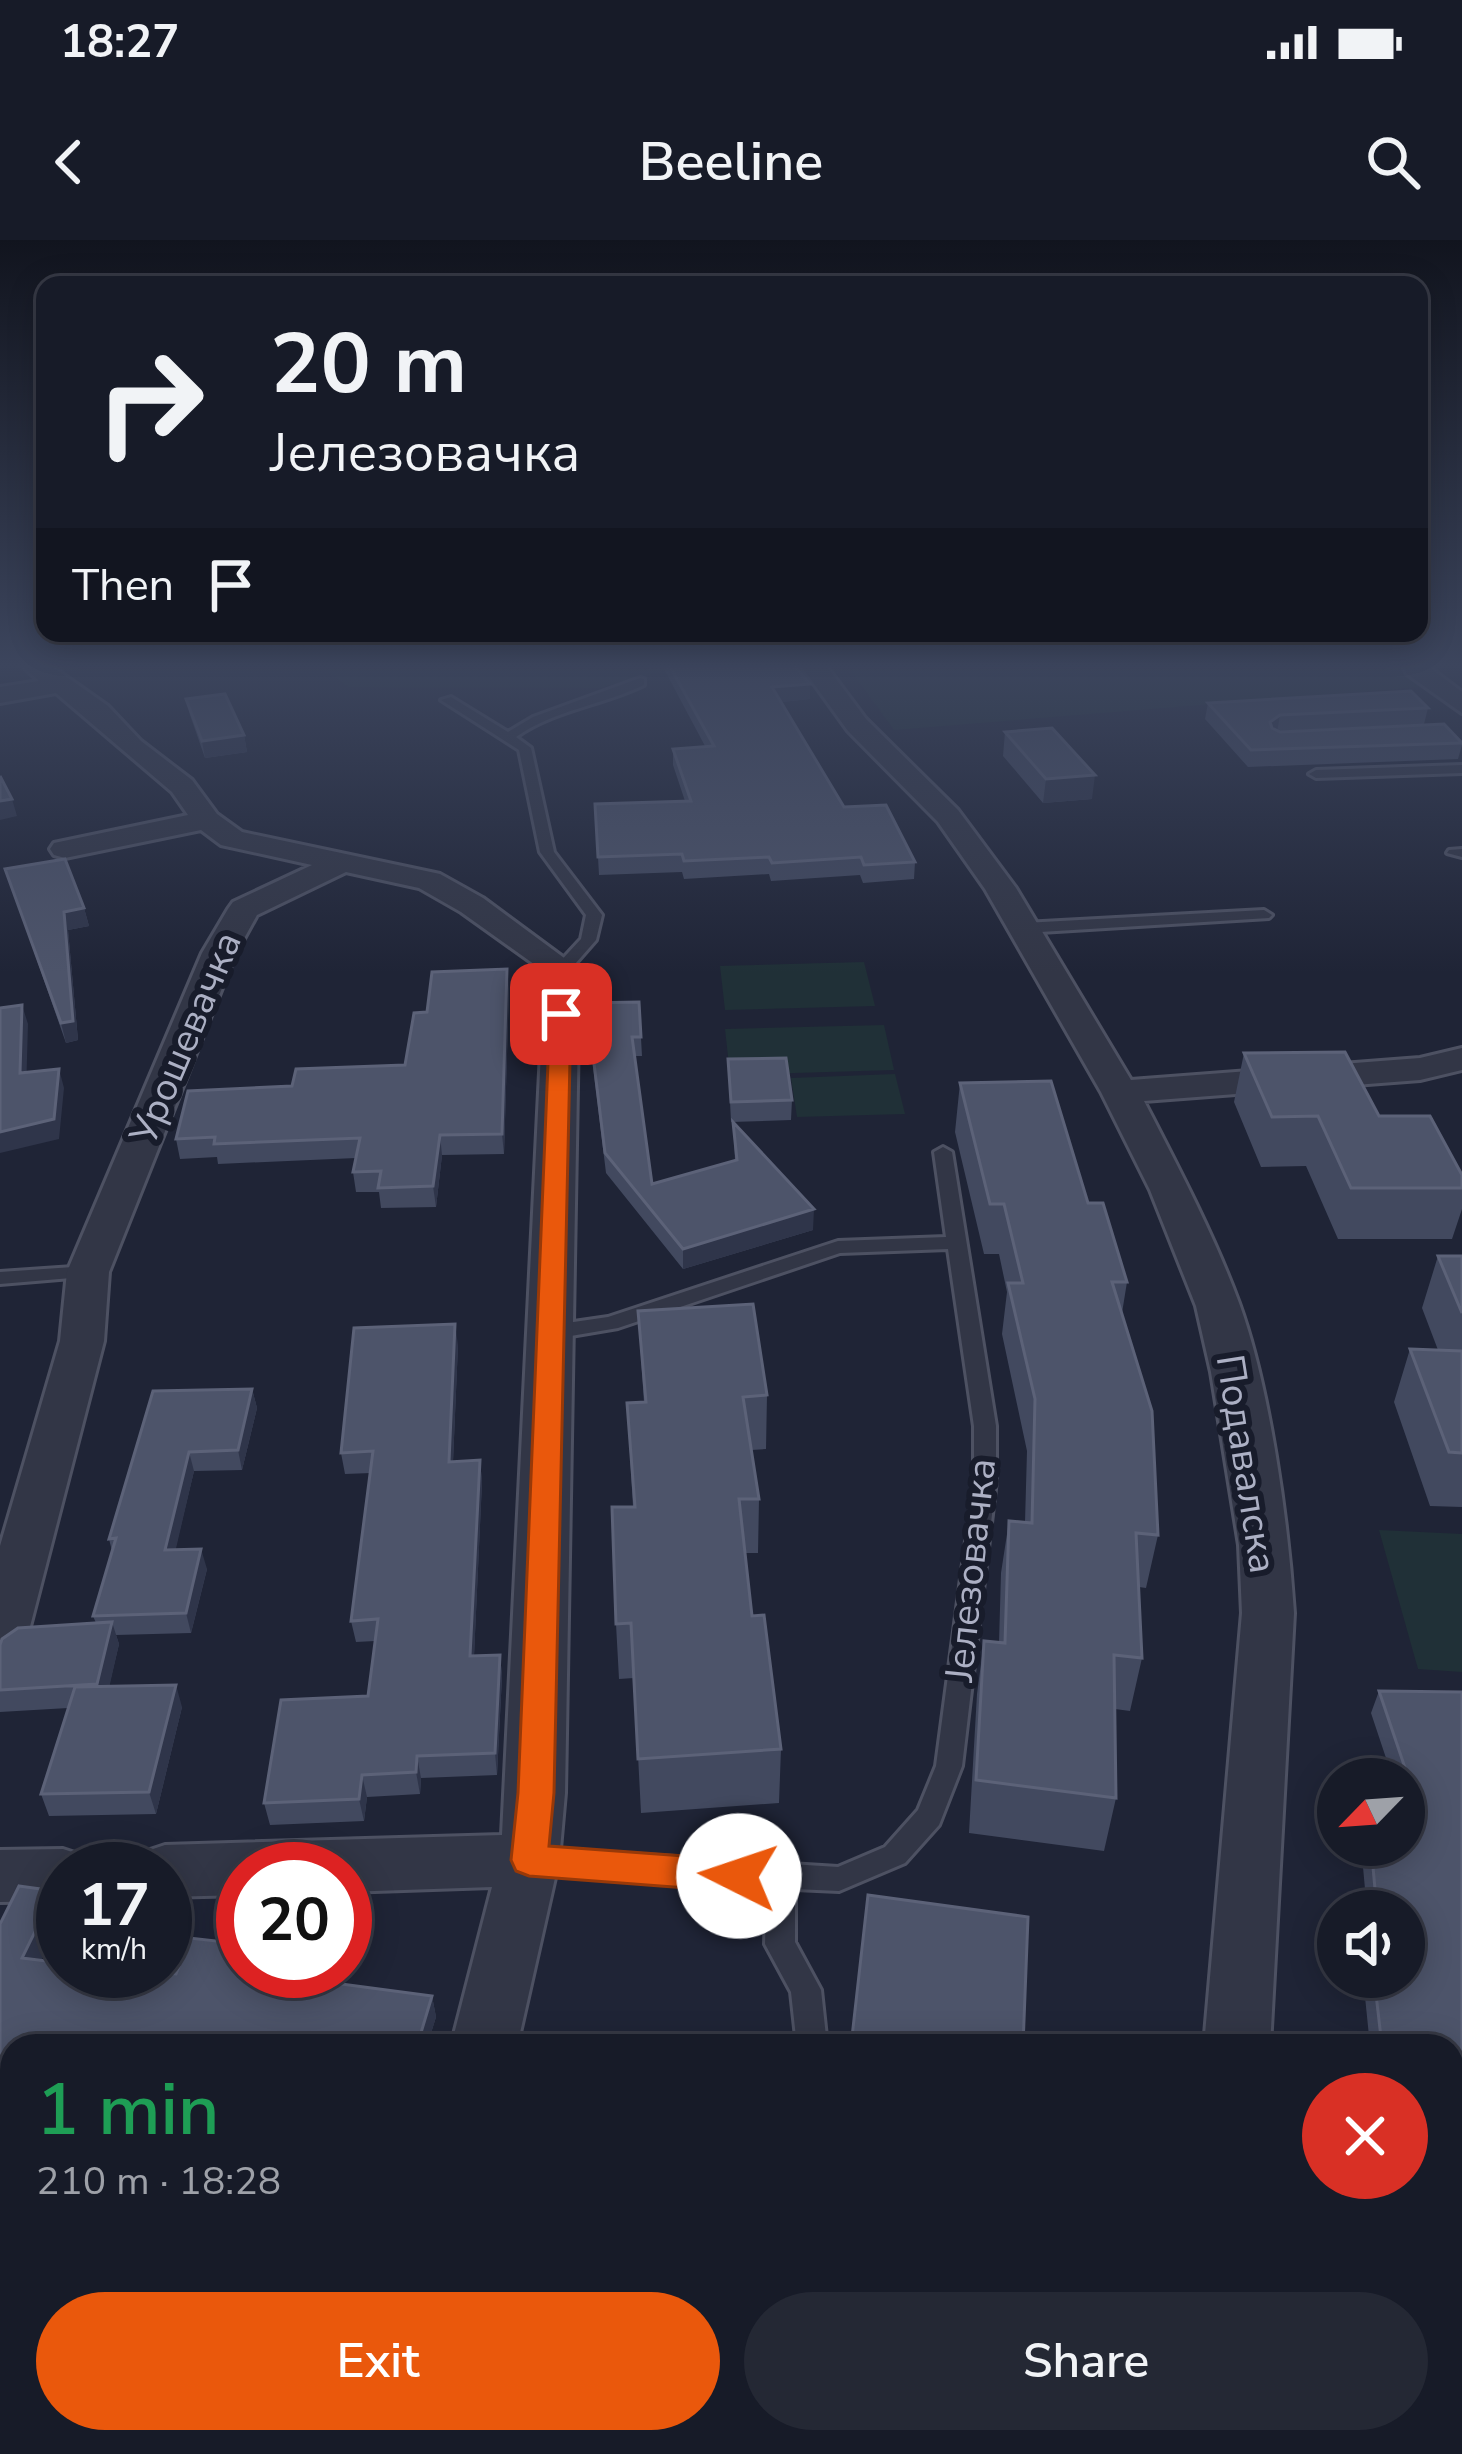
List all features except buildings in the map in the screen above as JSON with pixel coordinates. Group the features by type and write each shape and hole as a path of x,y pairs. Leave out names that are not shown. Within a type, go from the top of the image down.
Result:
{"street":[{"path":"156,766 182,786 207,820 232,838 394,871 444,888 562,969 536,1793 529,1860 487,2034"},
{"name":"Подавалска","path":"898,766 948,816 1024,928 1120,1092 1188,1229 1218,1306 1264,1545 1267,1632 1238,2034"},
{"path":"65,849 207,820"},
{"name":"Урошевачка","path":"0,1638 82,1341 88,1272 234,920 264,896 343,862"},
{"path":"1120,1092 1420,1070 1462,1059"},
{"path":"372,1865 529,1860"},
{"path":"0,1876 36,1875"}],"lane":[{"path":"529,766 553,865 594,915 588,940 562,969"},
{"path":"1316,774 1462,769"},
{"path":"1024,928 1264,915"},
{"name":"Јелезовачка","path":"529,1860 839,1879 895,1855 929,1817 949,1766 985,1480 986,1426 954,1243 944,1152"},
{"path":"553,1332 611,1322 838,1247 954,1243"},
{"path":"0,1279 88,1272"},
{"path":"781,1879 780,1944 806,1990 811,2034"}],"shaded area":[{"path":"864,962 875,1006 725,1010 720,966"},
{"path":"884,1025 894,1070 730,1075 725,1029"},
{"path":"895,1074 905,1114 797,1117 791,1078"},
{"path":"1379,1530 1462,1534 1462,1672 1418,1669"}],"route":[{"path":"561,1014 536,1793 529,1860 739,1876"}]}
